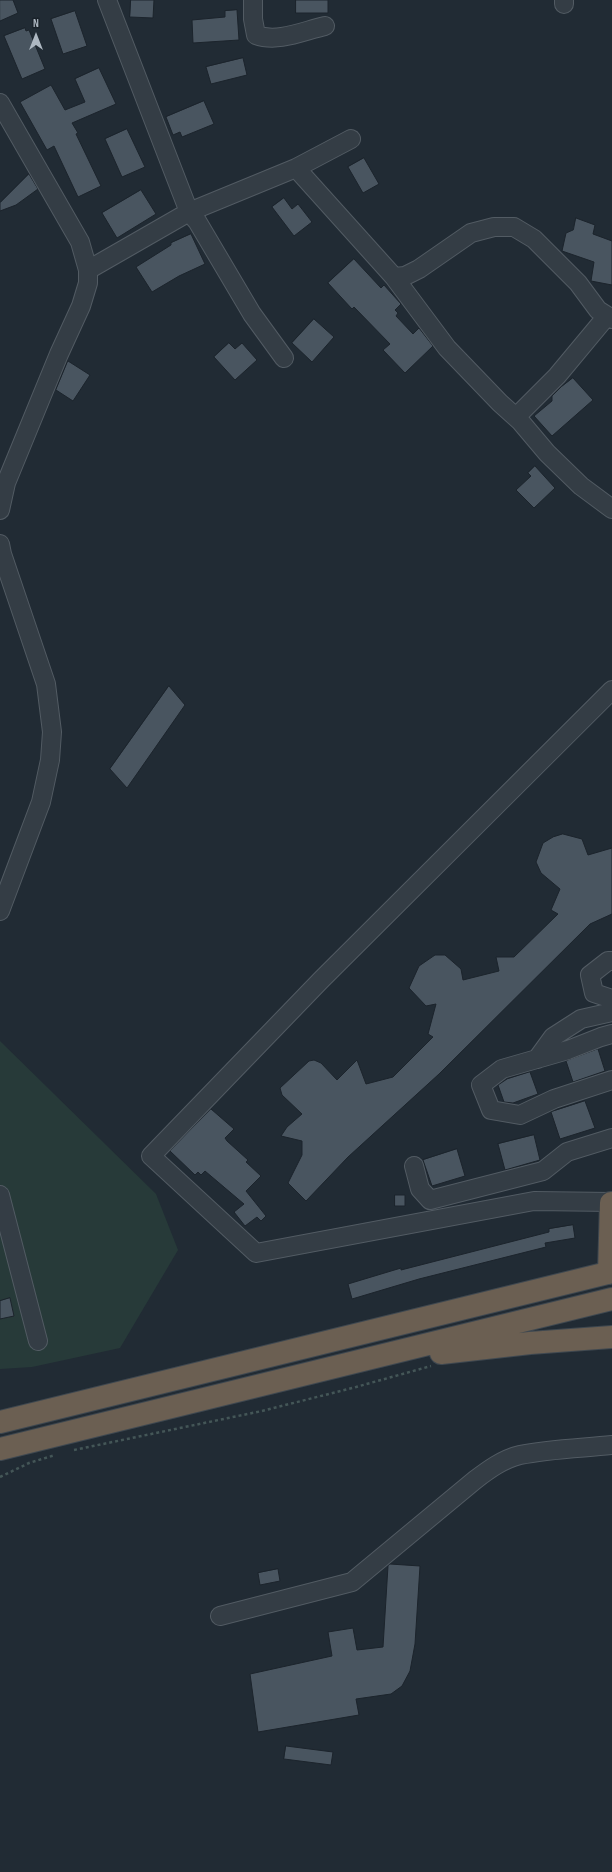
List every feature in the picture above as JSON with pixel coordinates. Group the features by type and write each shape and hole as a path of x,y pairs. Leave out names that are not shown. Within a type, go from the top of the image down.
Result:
{"highway":[{"path":"0,1422 610,1272 611,1203"},
{"path":"0,1449 612,1300"},
{"path":"109,1423 437,1354 530,1343 612,1337"}],"street":[{"path":"106,0 190,212 197,221 252,314 284,358"},
{"path":"253,0 253,19 256,35 266,38 281,37 325,26"},
{"path":"0,510 3,482 81,306 87,288 88,270 80,242 1,107"},
{"path":"88,270 190,212 296,168 351,139"},
{"path":"296,168 394,277 447,348 516,417 547,453 581,486 612,509"},
{"path":"394,277 405,276 419,269 471,233 494,227 514,227 534,239 578,283 598,310 610,317 557,376 516,417"},
{"path":"0,544 2,554 46,684 52,732 50,760 41,802 0,911"},
{"path":"611,1203 534,1201 256,1253 151,1156 321,980 612,690"},
{"path":"612,961 608,962 590,975 594,993 612,999"},
{"path":"537,1059 553,1037 581,1018 612,1012"},
{"path":"612,1034 568,1050 502,1069 481,1085 491,1110 520,1115 554,1099 612,1080"},
{"path":"414,1166 420,1189 430,1200 543,1171 567,1152 612,1138"},
{"path":"0,1196 38,1341"},
{"path":"220,1616 352,1582 474,1480 489,1469 505,1461 520,1455 612,1445"}],"path":[{"path":"70,1451 262,1411 435,1365"},
{"path":"0,1477 29,1464 56,1455"}],"green space":[{"path":"0,1041 156,1194 178,1250 120,1348 32,1367 0,1369"}],"building":[{"path":"0,0 13,0 18,13 0,21"},
{"path":"131,0 154,0 153,18 130,17"},
{"path":"296,0 328,0 328,13 296,13"},
{"path":"237,10 239,40 193,43 192,20 225,17 225,11"},
{"path":"75,11 87,46 63,54 51,19"},
{"path":"25,28 26,31 29,30 45,69 22,79 4,36"},
{"path":"243,58 247,75 211,84 206,67"},
{"path":"99,68 116,104 72,123 78,133 76,134 101,186 78,197 54,146 47,150 20,102 51,85 65,110 85,102 75,79"},
{"path":"204,101 214,124 182,137 180,132 173,135 166,117"},
{"path":"127,129 145,167 122,177 105,139"},
{"path":"364,158 379,184 363,193 348,167"},
{"path":"29,174 38,189 16,205 0,211 0,203"},
{"path":"141,190 156,214 117,238 102,213"},
{"path":"284,198 292,209 298,204 312,222 294,236 272,207"},
{"path":"576,218 595,225 593,234 612,241 612,285 591,281 594,262 562,251 566,233 573,230"},
{"path":"191,234 205,264 179,276 152,292 136,267 171,245 171,243"},
{"path":"354,259 381,288 384,285 401,304 395,310 398,313 396,316 413,334 419,328 433,346 405,373 383,350 390,344 354,307 352,309 328,283"},
{"path":"314,319 334,337 312,362 292,343"},
{"path":"229,343 235,349 242,343 257,360 235,380 214,357"},
{"path":"68,361 90,375 73,401 56,390"},
{"path":"573,378 593,400 552,436 534,416 552,401 552,396 561,387"},
{"path":"535,466 555,488 534,508 516,490 531,476 528,473"},
{"path":"169,686 185,705 127,788 110,769"},
{"path":"563,834 582,839 588,855 612,848 612,914 590,924 439,1074 348,1157 306,1201 288,1183 302,1155 302,1141 281,1136 287,1127 302,1114 282,1095 280,1088 309,1061 314,1060 321,1063 337,1080 357,1060 366,1084 393,1077 433,1037 428,1034 436,1004 426,1006 409,988 419,966 435,955 445,955 461,969 463,980 499,971 496,957 514,957 558,914 551,910 560,889 541,873 536,862 543,843 553,837"},
{"path":"598,1049 605,1071 573,1082 566,1061"},
{"path":"530,1072 538,1094 513,1103 504,1102 498,1085 507,1079"},
{"path":"585,1101 595,1128 560,1139 551,1112"},
{"path":"211,1109 234,1129 225,1138 248,1160 246,1162 261,1176 246,1191 266,1216 261,1221 257,1217 245,1226 234,1212 244,1204 205,1171 201,1175 198,1172 195,1175 170,1151"},
{"path":"534,1135 540,1160 505,1170 498,1144"},
{"path":"457,1149 465,1176 432,1186 423,1160"},
{"path":"395,1195 405,1195 405,1206 395,1206"},
{"path":"573,1225 575,1238 545,1243 546,1247 419,1279 352,1299 348,1284 401,1268 401,1270 549,1232 549,1229"},
{"path":"10,1298 14,1316 0,1319 0,1301"},
{"path":"390,1564 420,1566 415,1644 410,1671 402,1686 391,1694 356,1699 359,1715 258,1732 250,1674 332,1656 328,1632 353,1628 357,1650 383,1647 388,1566"},
{"path":"278,1569 280,1581 260,1585 258,1573"},
{"path":"286,1746 333,1752 331,1765 284,1759"}]}
